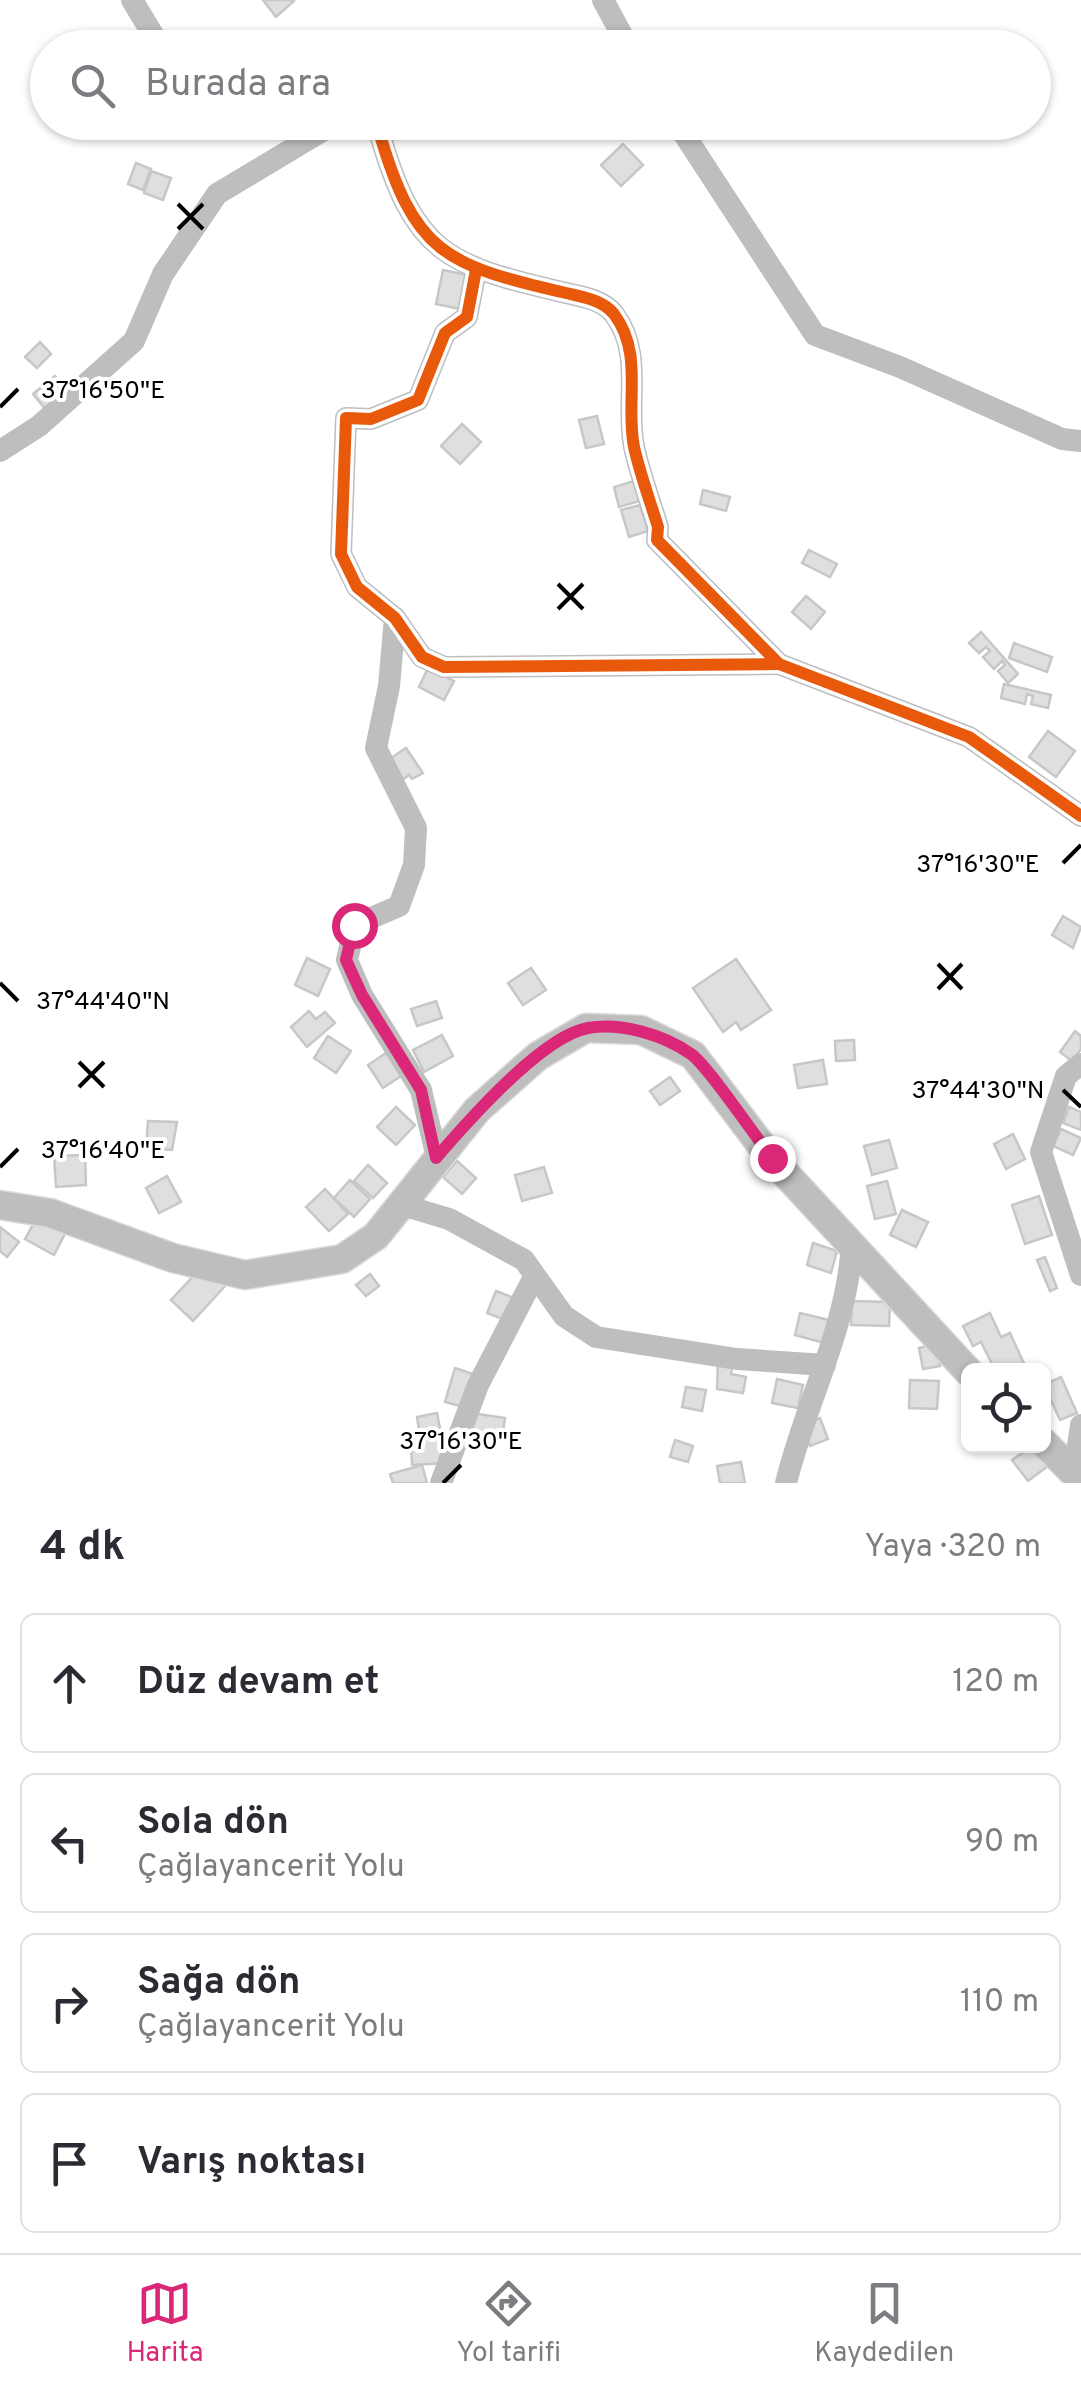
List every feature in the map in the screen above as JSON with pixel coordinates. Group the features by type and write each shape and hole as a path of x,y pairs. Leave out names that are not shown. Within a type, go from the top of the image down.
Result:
{"main road":[{"path":"0,1205 50,1213 173,1258 246,1275 342,1259 376,1236 476,1110 538,1056 586,1028 642,1030 693,1055 772,1158 962,1363"},
{"path":"1051,1451 1078,1476"}],"street":[{"path":"132,0 150,30"},
{"path":"603,0 619,30"},
{"path":"0,450 40,426 134,341 163,274 217,194 306,140"},
{"path":"381,140 394,185 436,245 476,270 595,300 612,312 632,356 634,446 658,527 657,540 778,664"},
{"path":"688,140 816,335 1062,439 1081,440"},
{"path":"476,270 468,317 445,333 418,400 371,419 346,418 341,554 357,588 396,618 422,658 444,666 778,664 968,737 1081,816"},
{"path":"396,618 390,686 376,748 416,828 414,865 399,906 354,925 346,960 362,995 421,1090 436,1158"},
{"path":"1081,1064 1066,1076 1041,1152 1081,1275"},
{"path":"399,1204 450,1219 524,1260 564,1316 596,1336 736,1359 824,1365"},
{"path":"786,1483 799,1432 851,1283 852,1242"},
{"path":"441,1483 478,1385 534,1277"},
{"path":"1078,1476 1081,1425"}],"building":[{"path":"263,0 293,0 294,1 276,17"},
{"path":"623,144 643,165 621,186 601,165"},
{"path":"136,163 151,169 143,190 128,184"},
{"path":"151,171 171,178 163,200 144,193"},
{"path":"443,270 467,275 460,309 436,304"},
{"path":"40,342 51,354 37,368 25,357"},
{"path":"55,376 68,393 46,410 33,394"},
{"path":"597,416 604,444 586,448 579,420"},
{"path":"462,424 481,442 460,464 441,446"},
{"path":"634,481 640,501 619,507 614,487"},
{"path":"703,490 730,497 726,511 700,504"},
{"path":"640,505 648,531 629,537 621,510"},
{"path":"809,550 837,564 830,577 802,563"},
{"path":"806,596 825,612 811,629 792,612"},
{"path":"981,632 1018,674 1008,683 998,671 1005,665 1002,661 994,669 983,657 990,651 986,647 979,653 969,643"},
{"path":"1014,643 1052,657 1047,672 1009,658"},
{"path":"428,668 454,681 444,700 419,687"},
{"path":"1004,684 1051,695 1048,708 1031,704 1033,696 1027,694 1025,704 1001,698"},
{"path":"1048,731 1075,751 1056,777 1029,757"},
{"path":"406,748 423,773 402,780 388,760"},
{"path":"1063,916 1081,927 1073,948 1052,935"},
{"path":"307,958 330,969 318,996 295,985"},
{"path":"736,959 771,1010 741,1030 736,1022 723,1032 693,988"},
{"path":"531,968 546,990 523,1005 508,983"},
{"path":"436,1001 442,1018 417,1026 411,1009"},
{"path":"309,1011 316,1019 325,1012 335,1023 307,1047 291,1027"},
{"path":"1075,1031 1081,1036 1081,1049 1072,1061 1060,1052"},
{"path":"442,1035 453,1056 424,1072 413,1050"},
{"path":"328,1036 351,1051 336,1073 314,1058"},
{"path":"854,1040 855,1060 836,1061 835,1041"},
{"path":"392,1049 407,1072 383,1088 368,1065"},
{"path":"823,1060 827,1084 798,1088 794,1065"},
{"path":"670,1077 680,1091 660,1105 650,1091"},
{"path":"396,1107 415,1125 396,1145 377,1127"},
{"path":"1069,1107 1081,1112 1081,1130 1063,1123"},
{"path":"148,1121 177,1122 172,1150 146,1148"},
{"path":"1061,1129 1081,1138 1073,1155 1053,1146"},
{"path":"1013,1134 1025,1159 1006,1169 994,1144"},
{"path":"889,1140 897,1168 872,1175 864,1146"},
{"path":"85,1155 86,1185 56,1187 54,1156"},
{"path":"457,1161 476,1178 462,1194 443,1177"},
{"path":"368,1165 387,1183 373,1198 354,1181"},
{"path":"544,1167 552,1193 522,1201 515,1175"},
{"path":"167,1176 181,1202 159,1213 146,1188"},
{"path":"350,1180 370,1199 354,1217 334,1198"},
{"path":"887,1181 896,1214 875,1219 867,1186"},
{"path":"325,1189 348,1214 329,1231 306,1207"},
{"path":"1039,1196 1052,1235 1025,1244 1012,1205"},
{"path":"902,1210 928,1222 916,1247 890,1235"},
{"path":"40,1212 68,1228 54,1255 25,1239"},
{"path":"0,1227 19,1242 7,1257 0,1251"},
{"path":"813,1243 837,1251 831,1273 807,1265"},
{"path":"1045,1257 1057,1288 1050,1291 1037,1260"},
{"path":"199,1270 227,1284 193,1321 171,1300"},
{"path":"370,1274 379,1286 366,1296 356,1285"},
{"path":"496,1291 514,1298 505,1320 487,1313"},
{"path":"852,1301 890,1302 889,1326 851,1325"},
{"path":"800,1313 829,1320 824,1343 795,1335"},
{"path":"990,1313 1001,1337 1010,1333 1024,1363 992,1363 981,1342 973,1346 963,1326"},
{"path":"936,1344 940,1366 923,1369 919,1348"},
{"path":"718,1360 733,1363 731,1374 746,1377 743,1393 717,1389"},
{"path":"455,1368 473,1374 463,1407 445,1402"},
{"path":"1061,1377 1077,1413 1060,1420 1051,1400 1051,1382"},
{"path":"777,1379 803,1385 798,1408 772,1403"},
{"path":"910,1380 939,1381 937,1409 909,1408"},
{"path":"686,1387 706,1390 702,1411 682,1407"},
{"path":"437,1413 441,1433 420,1437 417,1417"},
{"path":"471,1413 505,1418 502,1440 468,1436"},
{"path":"820,1418 828,1439 810,1446 802,1425"},
{"path":"444,1439 446,1463 412,1465 411,1441"},
{"path":"675,1440 693,1446 688,1462 670,1457"},
{"path":"1022,1453 1040,1453 1052,1463 1028,1481 1012,1460"},
{"path":"741,1462 745,1483 720,1483 717,1466"},
{"path":"422,1465 427,1483 393,1483 390,1474"}],"cycle path":[{"path":"382,140 406,203 421,228 440,247 491,273 592,300 614,314 629,345 634,447 658,527 657,540 779,664 969,737 1081,816"},
{"path":"476,270 467,317 445,333 418,400 371,419 346,418 341,554 357,587 395,618 422,657 444,667 779,664"}],"route":[{"path":"354,925 346,960 362,995 421,1090 436,1158 476,1110 538,1056 586,1028 642,1030 693,1055 772,1158"}]}
